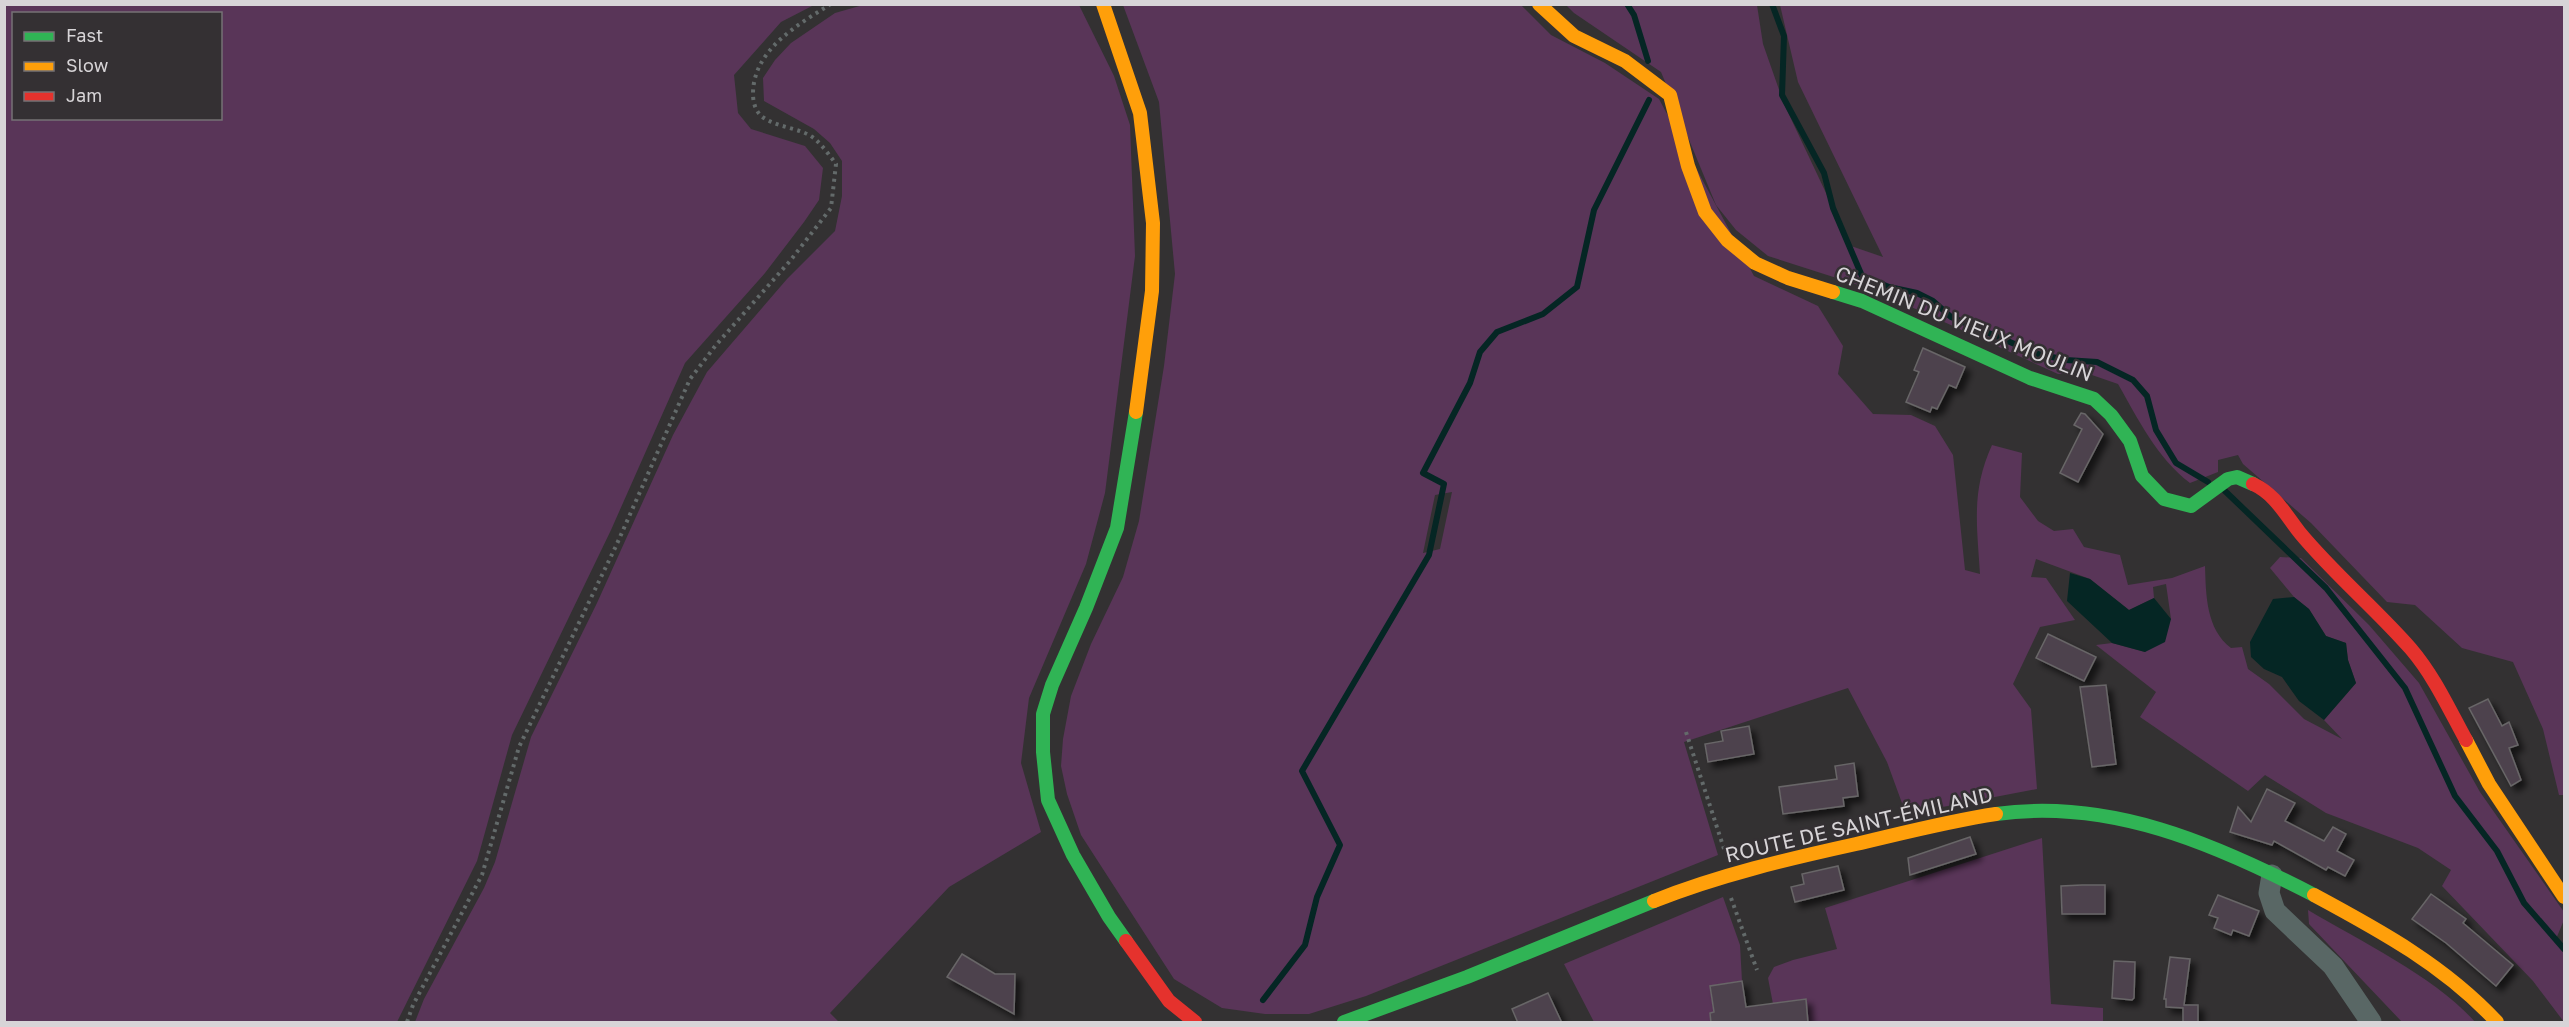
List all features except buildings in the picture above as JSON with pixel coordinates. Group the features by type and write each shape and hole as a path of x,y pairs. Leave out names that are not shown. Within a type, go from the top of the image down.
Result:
{"main road":[{"path":"1103,4 1140,113 1153,223 1152,291 1126,482 1117,528 1086,608 1052,685 1044,714 1043,752 1048,800 1073,855 1109,916 1169,1001 1195,1023"},
{"name":"CHEMIN DU VIEUX MOULIN","path":"1539,4 1574,36 1625,61 1670,95 1688,166 1705,212 1726,240 1755,263 1788,278 1862,301 2030,378 2094,399 2130,441 2142,476 2164,499 2191,506 2228,479 2237,477 2244,478 2262,488 2277,501 2300,533 2412,650 2435,682 2488,784 2565,897"},
{"name":"ROUTE DE SAINT-ÉMILAND","path":"1344,1023 1406,1001 1688,888 1790,859 1956,820 2030,810 2078,812 2140,821 2184,834 2272,875 2373,927 2426,960 2483,1006 2497,1023"}],"street":[{"path":"2272,875 2269,894 2275,911 2333,966 2371,1023"}],"path":[{"path":"407,1023 413,1005 482,875 519,747 616,546 690,379 716,345 790,261 831,208 836,164 815,138 762,118 753,104 756,70 769,51 795,26 831,4"},
{"path":"1686,732 1719,828 1727,877 1757,970"}],"shaded area":[{"path":"5,4 814,5 781,22 734,75 738,113 751,129 805,146 823,168 819,200 765,273 685,363 611,530 512,735 477,861 397,1022 5,1022"},
{"path":"863,5 1079,5 1114,76 1130,125 1135,256 1105,493 1086,564 1029,698 1021,763 1041,832 949,887 830,1013 839,1022 415,1022 424,999 484,888 495,862 531,737 597,603 673,435 707,372 787,279 835,231 842,196 842,161 830,143 814,129 764,101 763,78 775,60 791,43 835,13"},
{"path":"1123,5 1521,5 1551,35 1605,63 1659,99 1754,276 1818,306 1843,346 1838,374 1873,414 1911,415 1935,426 1953,455 1965,570 1980,574 1978,493 1985,462 1992,445 2022,453 2020,497 2038,521 2054,531 2073,529 2084,547 2120,555 2128,585 2172,578 2205,566 2209,611 2223,640 2231,648 2242,647 2248,669 2269,684 2304,719 2342,739 2324,720 2356,683 2348,660 2346,643 2326,636 2309,609 2294,597 2270,568 2280,557 2301,558 2369,625 2419,683 2480,792 2564,912 2564,920 2556,939 2564,949 2564,1022 2533,981 2442,886 2451,870 2418,848 2326,813 2265,775 2248,791 2140,717 2156,692 2096,645 2112,643 2145,652 2171,619 2166,584 2153,587 2154,598 2129,610 2090,579 2036,559 2031,577 2046,578 2075,620 2040,627 2013,684 2031,709 2037,789 1906,814 1887,762 1848,688 1684,742 1718,855 1366,996 1309,1014 1265,1014 1222,1008 1174,979 1081,835 1067,794 1061,766 1063,739 1071,696 1091,644 1123,577 1139,521 1164,366 1175,274 1159,102","holes":["1452,492 1440,549 1423,553 1435,495"]},
{"path":"1566,5 1757,5 1763,44 1784,104 1851,246 1883,257 1798,82 1780,5 2564,5 2564,795 2559,795 2543,729 2513,662 2462,648 2415,605 2387,602 2311,523 2243,464 2238,455 2218,460 2218,472 2190,483 2158,450 2118,384 2089,374 2058,374 1874,290 1768,256 1736,230 1716,205 1661,72 1574,13"},
{"path":"2042,838 2051,1004 2103,1008 2103,1022 1808,1022 1806,999 1773,1004 1768,978 1774,967 1837,949 1825,908"},
{"path":"1723,897 1740,945 1742,981 1710,986 1715,1022 1594,1022 1564,964"},
{"path":"2308,910 2419,975 2440,990 2475,1022 2402,1022 2309,924"}],"water":[{"path":"2070,573 2090,579 2129,610 2154,598 2171,619 2165,642 2145,652 2112,643 2067,601"},
{"path":"2294,597 2309,609 2326,636 2346,643 2348,660 2356,683 2324,720 2299,701 2282,677 2264,669 2251,657 2250,642 2273,599"}],"waterway":[{"path":"1627,4 1634,15 1648,61"},
{"path":"1772,4 1784,36 1782,95 1824,173 1833,208 1862,276 1889,287 1917,293 1933,301 1951,317 2038,354 2066,360 2097,362 2133,380 2147,396 2156,430 2176,463 2208,482"},
{"path":"1263,1000 1305,945 1317,897 1340,845 1302,771 1429,555 1444,484 1423,473 1470,383 1480,352 1497,332 1543,314 1577,287 1594,210 1649,100"},
{"path":"2225,491 2326,588 2405,688 2455,796 2497,851 2524,903 2564,949"}],"traffic: fast":[{"path":"1833,292 1862,301 2030,378 2094,399 2111,415 2130,441 2142,476 2164,499 2191,506 2228,479 2237,477 2253,484"},
{"path":"1126,941 1109,917 1073,855 1048,800 1043,752 1043,714 1052,685 1086,608 1117,528 1136,412"},
{"path":"1996,814 2038,811 2080,813 2121,819 2161,829 2239,859 2314,895"},
{"path":"1344,1022 1467,977 1654,901"}],"traffic: slow":[{"path":"1103,4 1140,113 1153,223 1152,291 1136,412"},
{"path":"1539,4 1574,36 1625,61 1670,95 1688,166 1705,212 1727,240 1755,263 1788,278 1833,292"},
{"path":"2466,740 2489,784 2564,897"},
{"path":"1654,901 1703,883 1779,862 1996,814"},
{"path":"2314,895 2411,951 2456,984 2497,1022"}],"traffic: jam":[{"path":"2253,484 2274,499 2313,548 2411,649 2434,681 2466,740"},
{"path":"1126,941 1169,1001 1195,1022"}]}
